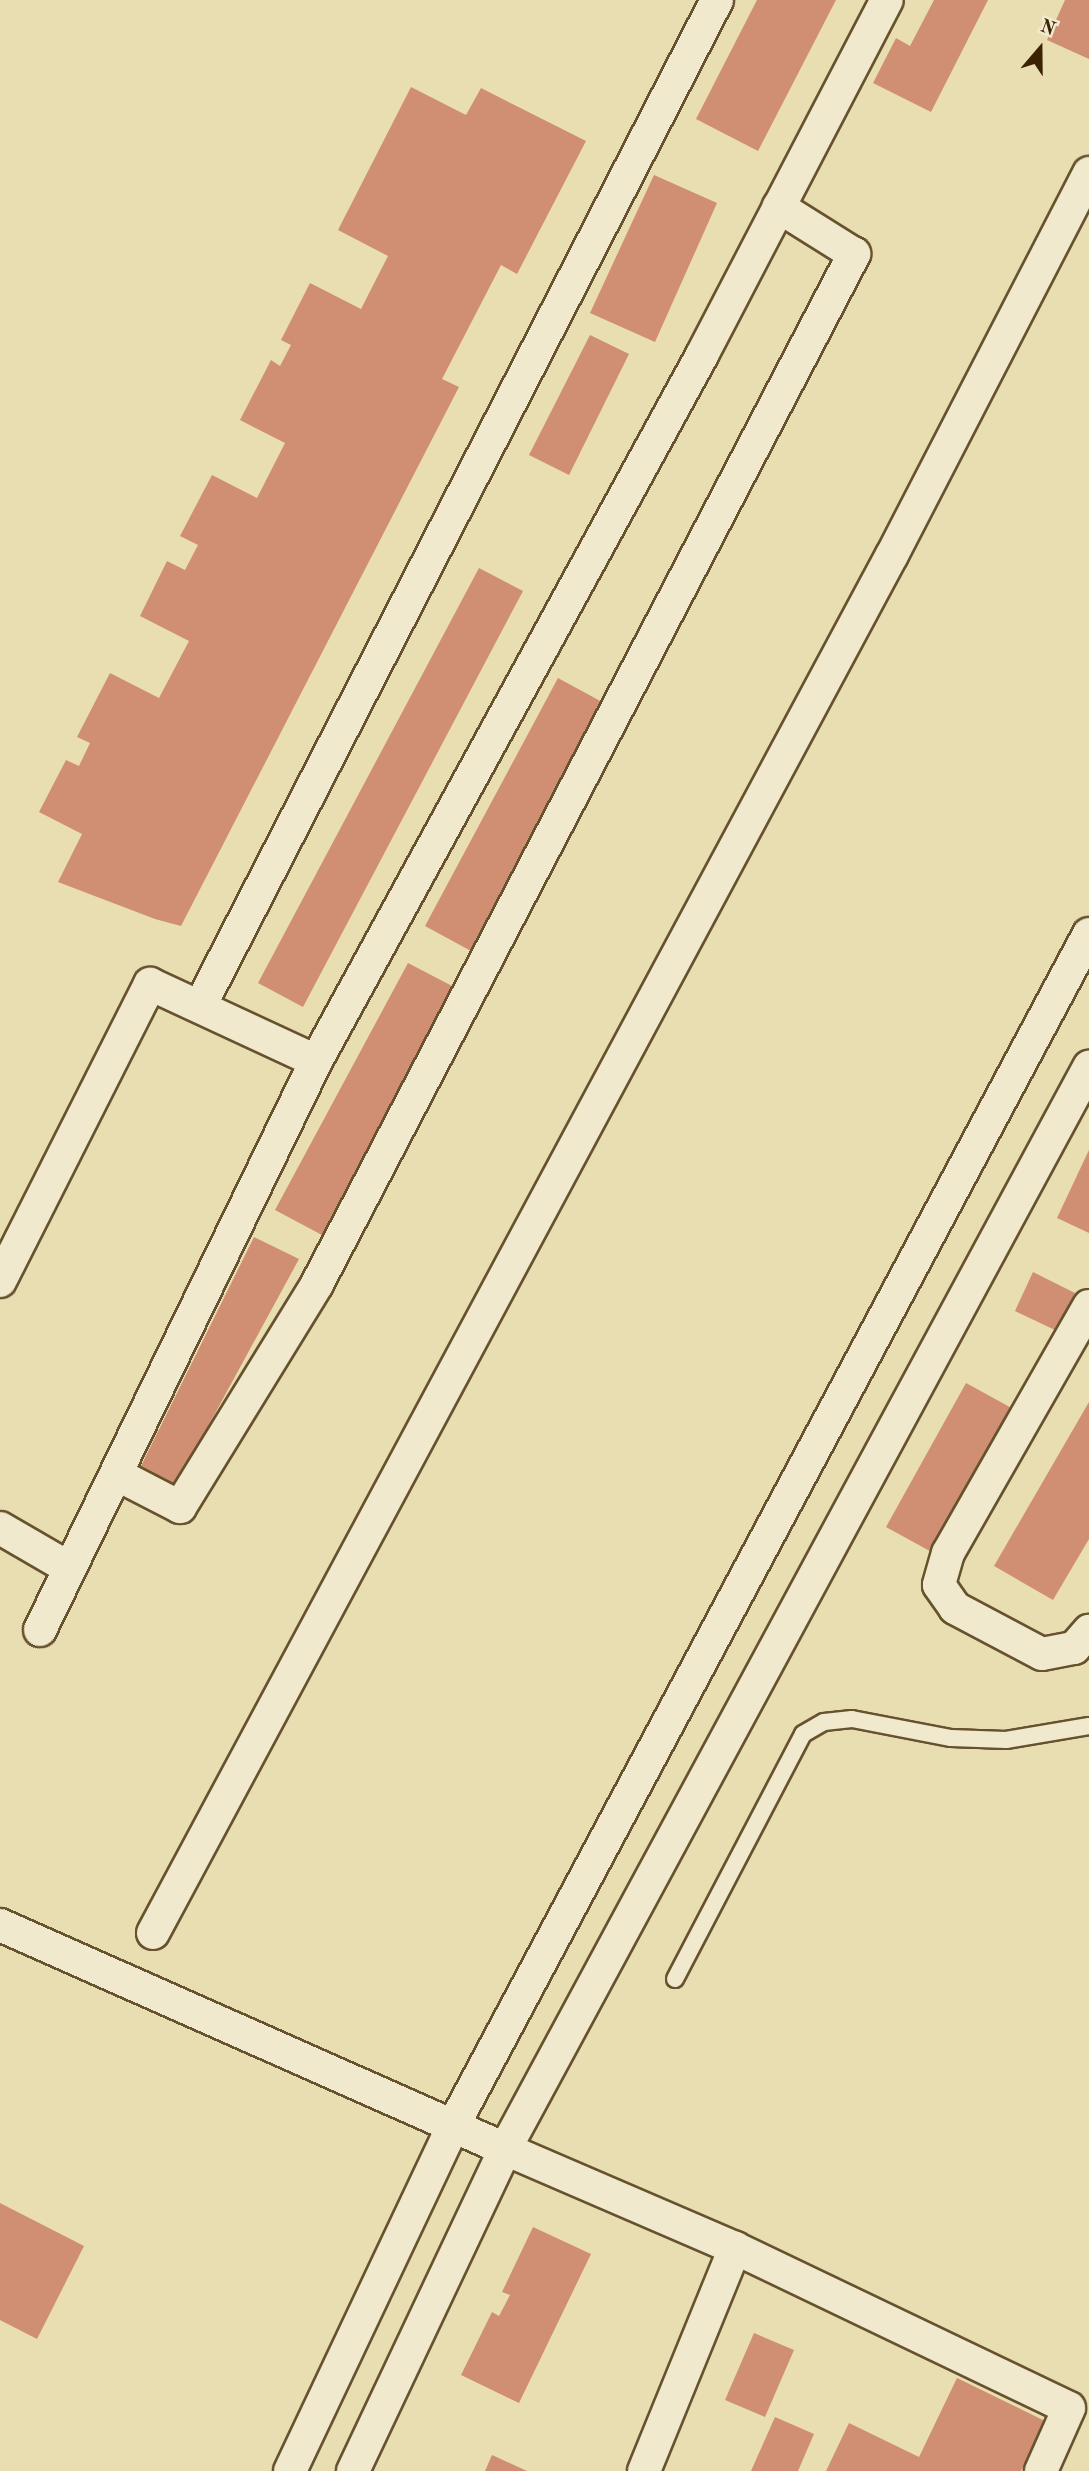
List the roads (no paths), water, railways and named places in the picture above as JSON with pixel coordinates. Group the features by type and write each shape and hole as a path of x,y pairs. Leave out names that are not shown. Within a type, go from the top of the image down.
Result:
{"street":[{"path":"200,1006 716,0"},
{"path":"40,1630 118,1475 316,1062 779,206 887,0"},
{"path":"153,1933 892,555 1089,173"},
{"path":"118,1475 180,1507 317,1284 854,254 779,206"},
{"path":"290,2471 453,2126 1089,934"},
{"path":"0,1281 150,984 316,1062"},
{"path":"353,2471 505,2149 1089,1067"},
{"path":"1089,1306 948,1553 939,1585 955,1608 1042,1654 1074,1648 1089,1631"},
{"path":"0,1528 69,1568"},
{"path":"0,1925 735,2248 1079,2414 1041,2471"},
{"path":"644,2471 735,2248"}],"lane":[{"path":"675,1979 803,1734 824,1722 852,1719 951,1738 1006,1740 1089,1726"}]}
